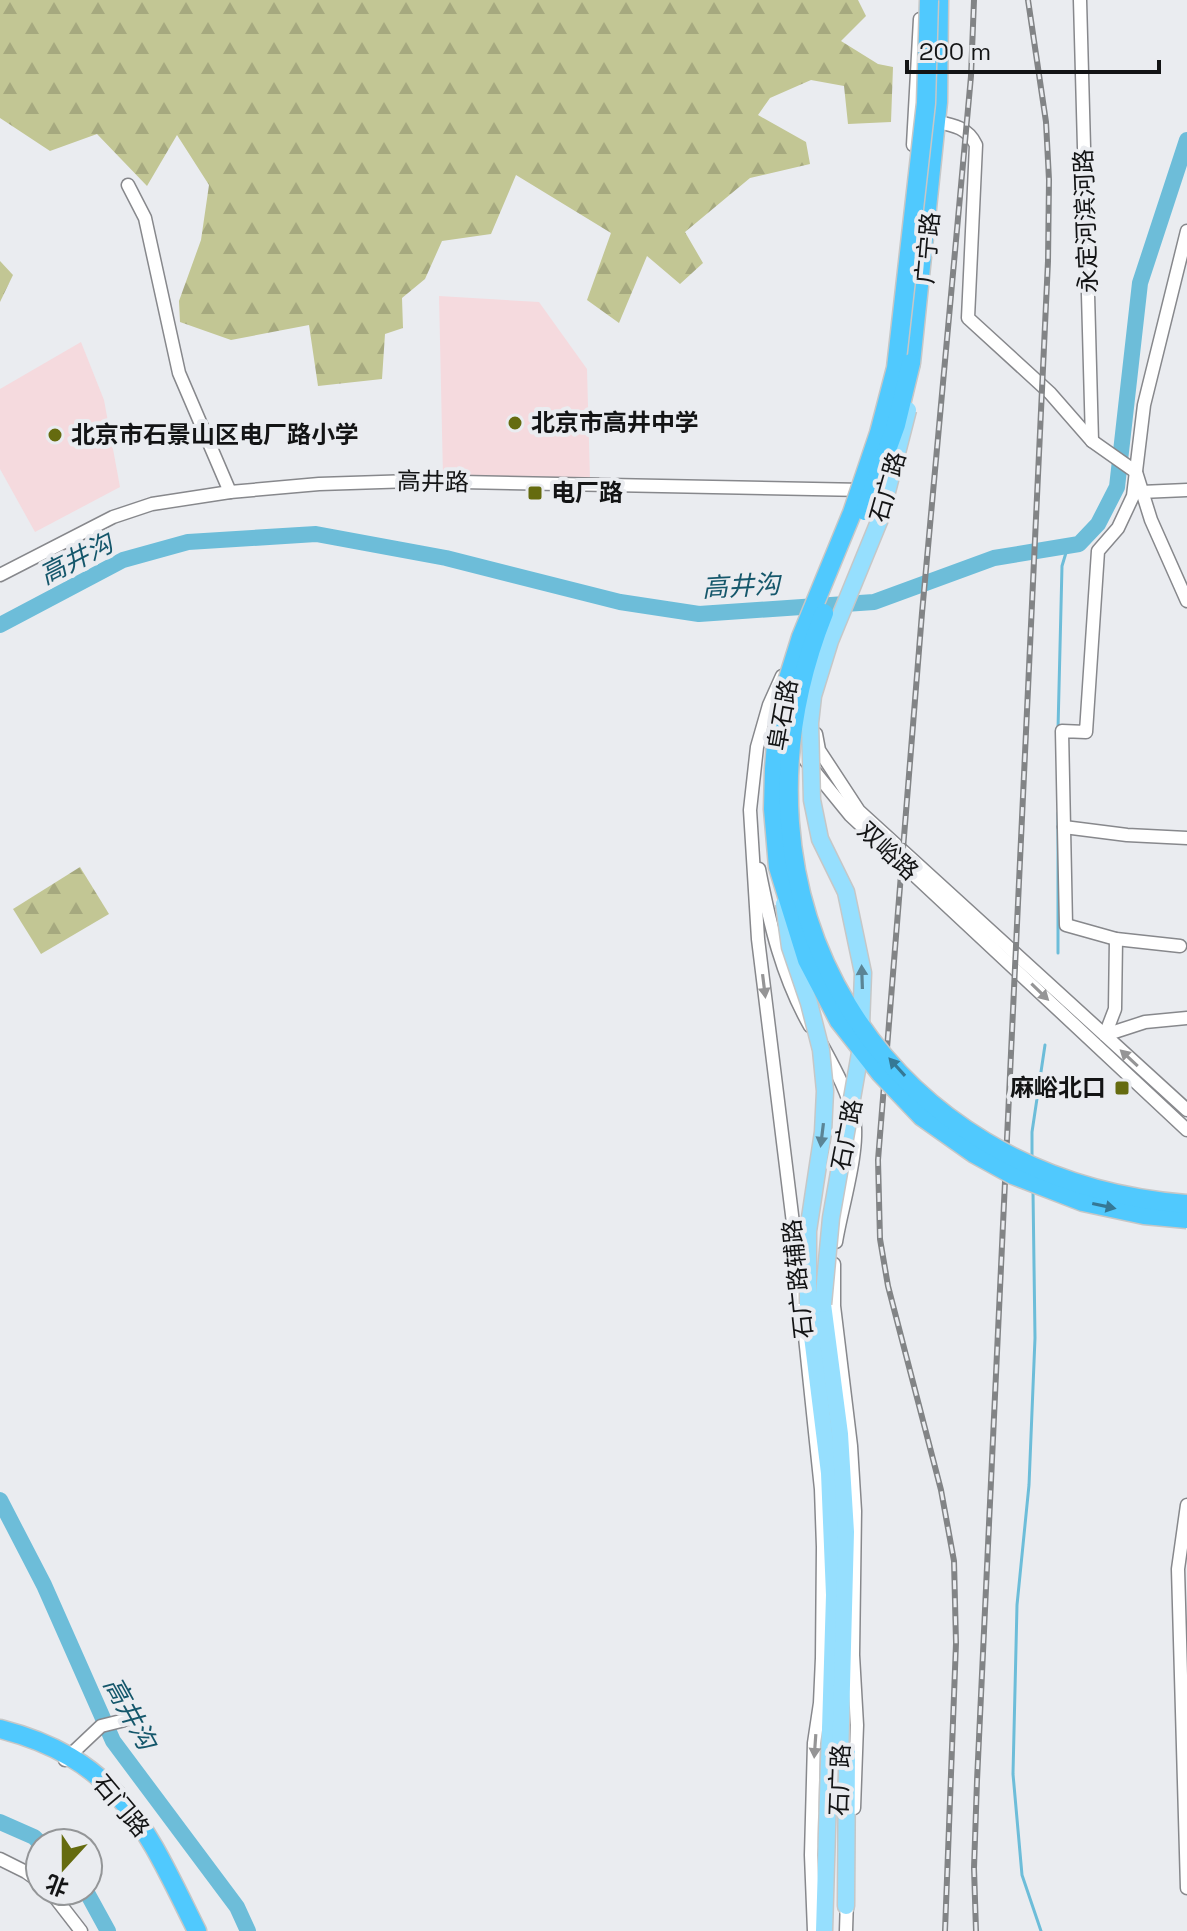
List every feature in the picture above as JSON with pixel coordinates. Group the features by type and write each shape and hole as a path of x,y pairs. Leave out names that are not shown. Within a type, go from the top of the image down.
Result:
{"highway":[{"name":"阜石路","path":"929,0 926,103 896,368 879,433 852,513 801,637 786,685 777,731 774,769 773,809 778,867 807,960 839,1021 880,1073 922,1117 973,1153 1013,1175 1083,1202 1144,1215 1187,1219"},
{"name":"阜石路","path":"942,0 938,102 911,363 896,425 816,633 800,686 788,780 791,845 797,878 816,941 836,985 868,1035 927,1101 972,1135 1019,1162 1087,1187 1147,1201 1187,1204"},
{"name":"石门路","path":"0,1729 50,1744 99,1787 126,1816 188,1931"},
{"name":"石门路","path":"0,1736 86,1765 116,1794 144,1829 197,1931"}],"main road":[{"name":"石广路","path":"835,1931 846,1532 840,1434 815,1304 860,1053 863,973 846,892 820,839 812,800 810,723 813,696 830,641 880,519 910,405 911,363"},
{"name":"石广路","path":"778,867 790,947 821,1050 825,1091 823,1132 808,1231 829,1473 834,1595 824,1931"},
{"path":"843,1686 848,1759 846,1906"},
{"path":"814,1931 818,1858 830,1761"}],"street":[{"name":"广宁路","path":"858,489 879,434 896,360 907,246 921,0"},
{"name":"广宁路","path":"883,493 917,357 928,258 942,0"},
{"name":"永定河滨河路","path":"1080,0 1092,441"},
{"path":"937,122 966,131 976,145 968,318 1050,393 1092,441 1136,472 1151,520 1187,601"},
{"path":"128,185 145,218 179,373 230,492"},
{"path":"1180,946 1116,939 1066,925 1062,731 1086,732 1098,551 1118,528 1133,496 1144,405 1187,231"},
{"name":"高井路","path":"0,575 52,546 131,511 152,504 230,492 319,484 412,481 858,489 883,493"},
{"name":"双峪路","path":"858,489 799,636 789,677 793,728 806,761 850,815 1187,1130"},
{"path":"1141,492 1187,490"},
{"name":"双峪路","path":"883,493 834,620 817,675 813,703 819,750 859,811 1187,1110"},
{"name":"石广路辅路","path":"799,636 769,705 753,769 750,810 760,956 793,1223 821,1504 822,1658 814,1743 811,1855 814,1931"},
{"name":"石广路辅路","path":"793,728 777,723 769,726 758,766 754,796 759,869 778,953 795,1000 841,1078 855,1121 852,1162 835,1243 833,1274 851,1446 856,1547 853,1655 856,1767 846,1931"},
{"path":"1064,827 1187,838"},
{"path":"1105,1035 1115,1009 1116,939"},
{"path":"760,956 768,952 778,953"},
{"path":"1105,1035 1145,1022 1187,1018"},
{"path":"1187,1505 1178,1569 1187,1888"},
{"path":"67,1757 101,1726 137,1717"},
{"path":"0,1859 24,1871"},
{"path":"62,1907 81,1931"}],"shaded area":[{"name":"北京市高井中学","path":"439,296 539,302 587,369 590,479 443,477"},
{"name":"北京市石景山区电厂路小学","path":"81,342 104,400 120,487 35,532 0,469 0,389"}],"green space":[{"path":"0,0 858,0 866,16 841,41 878,64 893,67 891,122 848,124 844,86 811,80 770,98 758,115 806,142 810,164 750,178 685,232 703,263 680,284 647,256 619,323 587,300 611,233 516,175 491,234 442,241 425,279 402,298 403,328 385,334 382,379 318,386 309,325 231,340 180,322 179,301 201,240 209,185 177,135 147,186 97,134 50,151 0,118"},
{"path":"0,261 13,275 0,302"},
{"path":"80,867 109,914 41,954 13,909"}],"waterway":[{"name":"高井沟","path":"0,625 123,560 188,542 316,534 446,558 620,602 699,614 874,602 994,558 1079,544 1098,524 1117,487 1140,283 1187,140"},
{"path":"1058,729 1062,566 1068,546"},
{"path":"1058,813 1058,953"},
{"path":"1032,1155 1032,1132 1045,1045"},
{"path":"1033,1191 1035,1338 1029,1485 1017,1605 1013,1774 1022,1875 1041,1931"},
{"name":"高井沟","path":"0,1500 44,1585 113,1741 237,1907 248,1931"},
{"path":"0,1822 24,1833"},
{"path":"95,1907 108,1931"}],"railway":[{"path":"945,1931 956,1643 954,1561 941,1490 888,1286 880,1239 878,1160 922,613 971,76 974,0"},
{"path":"976,1931 974,1868 977,1781 1048,261 1046,122 1028,0"}],"place":[{"name":"北京市高井中学","path":"515,423"},
{"name":"北京市石景山区电厂路小学","path":"55,435"},
{"name":"电厂路","path":"535,493"},
{"name":"麻峪北口","path":"1122,1088"}]}
